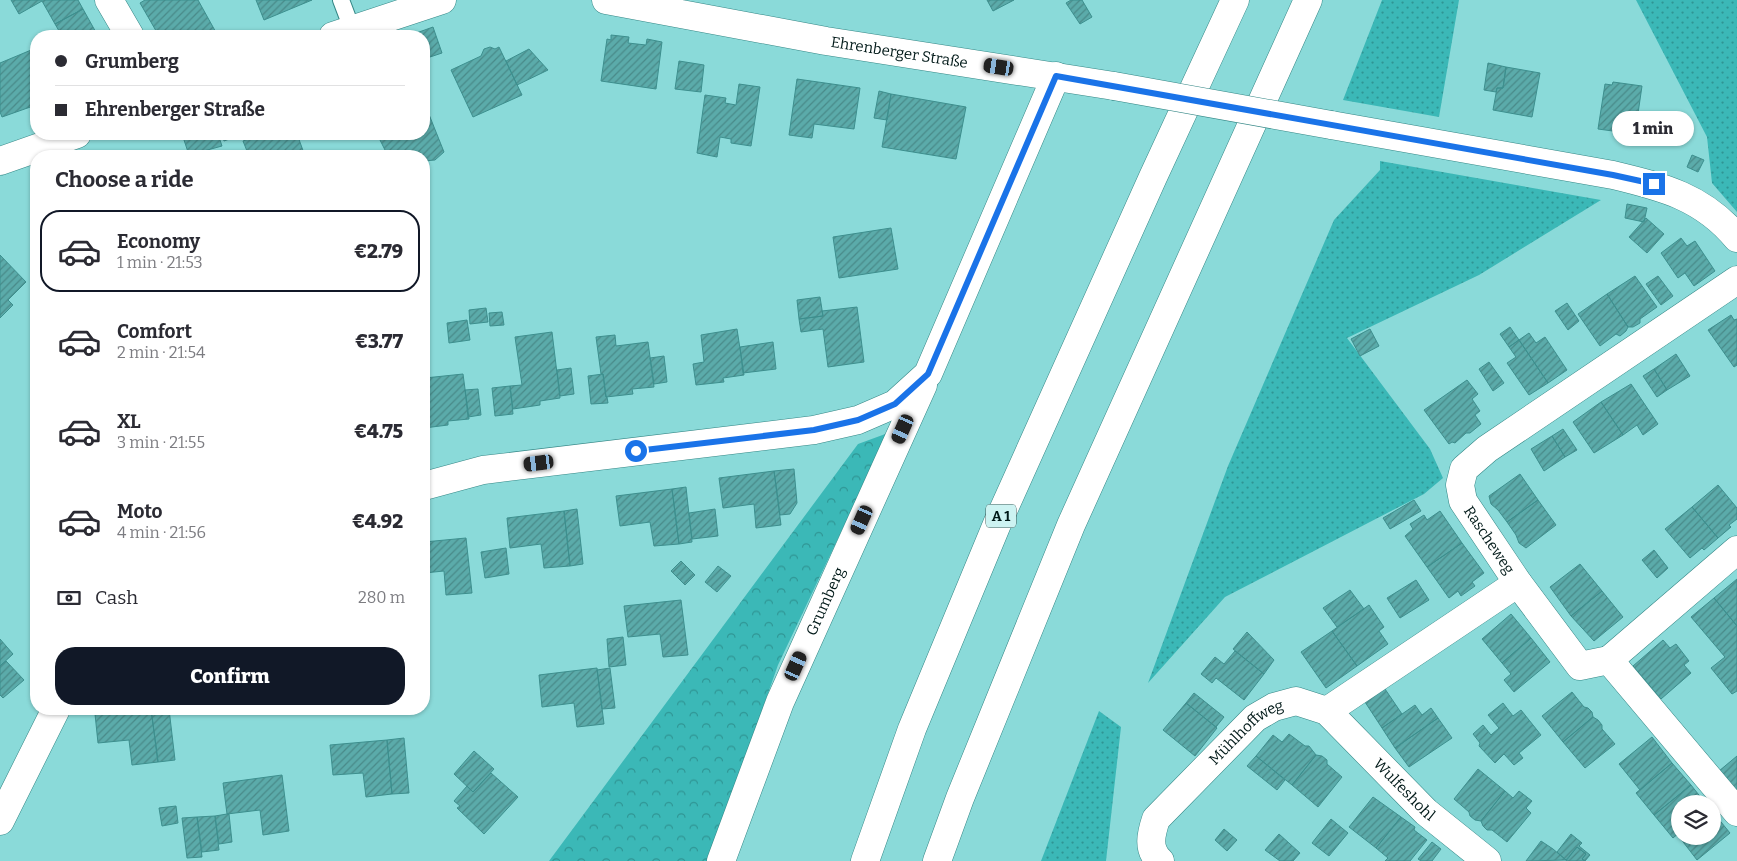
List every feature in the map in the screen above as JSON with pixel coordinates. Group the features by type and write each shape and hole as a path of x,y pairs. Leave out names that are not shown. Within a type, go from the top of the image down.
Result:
{"main road":[{"path":"109,0 126,30"},
{"name":"Ehrenberger Straße","path":"606,0 826,40 1114,86 1613,175 1654,184 1688,198 1723,222 1737,238"},
{"name":"A 1","path":"865,861 912,729 997,524 1157,168 1235,0"},
{"path":"937,861 960,798 1071,525 1308,0"},
{"path":"351,30 435,1"},
{"name":"Grumberg","path":"721,861 780,702 928,374 1056,76"},
{"path":"31,150 60,140"},
{"path":"0,161 30,150"},
{"name":"Rascheweg","path":"1609,660 1580,666 1518,583 1463,501 1460,485 1464,470 1487,449 1737,280"},
{"name":"Grumberg","path":"430,484 483,470 814,430 858,420 895,404 928,374"},
{"path":"1737,550 1609,660 1737,812"},
{"path":"1327,711 1518,583"},
{"name":"Mühlhoffweg","path":"1160,861 1155,856 1150,838 1156,819 1256,718 1274,708 1296,701 1327,711"},
{"name":"Wulfeshohl","path":"1327,711 1426,812 1487,861"},
{"path":"0,820 53,715"}],"lane":[{"path":"341,0 342,30"}],"green space":[{"path":"1382,0 1459,0 1439,117 1343,100"},
{"path":"1636,0 1737,0 1737,212 1712,183 1707,137"},
{"path":"1380,161 1601,200 1479,275 1347,338 1430,449 1443,478 1424,494 1225,597 1148,683 1228,466 1334,220 1380,170"},
{"path":"888,433 778,665 709,861 549,861 858,444"},
{"path":"1099,711 1121,727 1106,861 1041,861"}],"building":[{"path":"11,0 78,0 83,9 55,24 42,1 19,14"},
{"path":"145,0 198,0 215,30 156,30 140,3"},
{"path":"256,0 312,0 264,20"},
{"path":"987,0 1014,0 993,11"},
{"path":"1071,0 1082,0 1092,17 1080,24 1066,3"},
{"path":"83,9 95,30 58,30 55,24"},
{"path":"433,27 442,53 430,57 430,30 425,30"},
{"path":"611,35 629,37 628,43 646,45 647,39 662,42 656,89 601,81 607,39 611,40"},
{"path":"490,47 495,49 499,47 522,95 473,117 451,70 481,56 484,49"},
{"path":"529,49 548,70 517,85 506,61"},
{"path":"30,50 30,107 2,117 0,112 0,63"},
{"path":"679,61 704,65 701,92 675,89"},
{"path":"1488,63 1506,67 1503,88 1497,88 1496,92 1484,90"},
{"path":"1506,67 1540,73 1532,117 1493,110 1497,88 1503,88"},
{"path":"797,79 860,88 854,129 814,124 812,138 789,135"},
{"path":"1613,82 1642,86 1635,134 1598,129 1605,84 1612,85"},
{"path":"739,84 760,87 751,146 731,143 731,139 720,137 717,157 697,153 705,95 726,98 725,103 736,105"},
{"path":"879,91 891,94 887,120 874,118"},
{"path":"891,94 966,107 956,159 882,147"},
{"path":"1661,115 1673,116 1670,140 1658,138"},
{"path":"430,117 444,152 435,160 430,160 430,150 385,150 380,140 430,140"},
{"path":"184,140 220,140 222,146 207,150 187,150"},
{"path":"299,140 303,150 247,150 243,141"},
{"path":"1692,155 1704,160 1698,172 1687,167"},
{"path":"1627,204 1647,208 1644,222 1625,218"},
{"path":"1646,218 1664,234 1647,253 1629,237"},
{"path":"891,228 898,269 839,278 833,237"},
{"path":"1681,238 1687,246 1695,241 1715,271 1694,286 1685,273 1678,278 1661,253"},
{"path":"0,255 26,282 8,300 13,305 0,318"},
{"path":"1635,276 1657,307 1640,319 1640,323 1633,327 1628,327 1607,294"},
{"path":"1658,276 1673,296 1661,305 1646,284"},
{"path":"1607,294 1628,327 1620,336 1616,334 1600,346 1578,314"},
{"path":"820,297 823,316 799,319 797,300"},
{"path":"1567,303 1579,321 1568,330 1555,311"},
{"path":"857,307 864,362 828,367 823,329 801,332 799,319 823,316 822,311"},
{"path":"486,308 488,322 470,324 469,310"},
{"path":"502,312 504,325 490,326 489,313"},
{"path":"1731,315 1734,320 1737,319 1737,365 1734,367 1708,330"},
{"path":"467,320 470,340 449,343 447,323"},
{"path":"1510,327 1519,340 1509,347 1500,334"},
{"path":"737,329 744,375 723,378 724,382 696,385 693,364 704,362 701,335"},
{"path":"1370,329 1379,346 1360,356 1351,339"},
{"path":"552,332 560,398 540,401 540,405 513,409 510,386 522,385 515,337"},
{"path":"1529,333 1536,343 1545,337 1567,370 1548,383 1519,340"},
{"path":"615,335 616,346 648,342 654,387 632,389 633,394 606,397 596,337"},
{"path":"1519,340 1548,383 1529,395 1507,363 1516,357 1509,347"},
{"path":"773,342 776,369 743,373 740,347"},
{"path":"1676,354 1690,376 1667,390 1654,369"},
{"path":"664,356 667,382 654,384 650,358"},
{"path":"1489,362 1504,383 1493,391 1479,369"},
{"path":"571,368 574,394 560,396 557,370"},
{"path":"1654,369 1667,390 1657,397 1643,376"},
{"path":"463,374 469,419 448,421 448,425 430,427 430,377"},
{"path":"603,374 608,403 591,404 588,376"},
{"path":"1467,380 1478,394 1472,399 1480,411 1475,415 1481,424 1470,433 1466,433 1455,443 1449,444 1424,410"},
{"path":"1631,384 1658,424 1643,435 1637,425 1623,435 1601,402"},
{"path":"510,386 513,414 495,416 492,388"},
{"path":"478,389 481,415 468,417 465,390"},
{"path":"1601,402 1623,435 1594,453 1573,422"},
{"path":"1563,429 1577,450 1565,457 1552,436"},
{"path":"1552,436 1565,457 1544,471 1531,449"},
{"path":"794,469 797,503 790,514 780,515 774,471"},
{"path":"774,471 781,525 756,528 754,504 723,508 719,478"},
{"path":"1520,474 1538,500 1507,522 1491,504 1489,496"},
{"path":"1718,485 1737,508 1737,519 1718,538 1692,507"},
{"path":"686,487 692,542 679,544 672,489"},
{"path":"672,489 679,544 654,546 650,522 620,526 616,496"},
{"path":"1414,500 1421,511 1390,529 1383,518"},
{"path":"1538,500 1556,525 1526,548 1519,543 1507,522"},
{"path":"1692,507 1718,538 1704,550 1702,548 1690,558 1665,529"},
{"path":"577,509 583,564 570,566 564,511"},
{"path":"715,509 718,536 692,539 689,513"},
{"path":"564,511 570,566 544,568 541,544 510,548 507,518"},
{"path":"1440,511 1462,543 1427,567 1405,536 1413,529 1410,524 1424,515 1427,520"},
{"path":"466,538 472,593 446,595 444,571 430,572 430,541"},
{"path":"1462,543 1484,573 1472,582 1475,586 1461,596 1458,591 1449,598 1427,567"},
{"path":"506,548 509,574 485,578 481,552"},
{"path":"1654,550 1668,568 1657,578 1642,560"},
{"path":"681,561 695,575 685,585 671,571"},
{"path":"1580,564 1602,591 1571,616 1550,587"},
{"path":"718,566 731,576 717,592 705,582"},
{"path":"1737,579 1737,626 1714,598"},
{"path":"1416,580 1429,600 1400,618 1387,598"},
{"path":"1350,590 1364,609 1337,627 1323,608"},
{"path":"1602,591 1623,617 1594,641 1571,616"},
{"path":"1714,598 1737,626 1737,691 1732,694 1711,668 1725,657 1691,617"},
{"path":"681,600 688,655 663,657 660,634 628,637 624,606"},
{"path":"1369,605 1384,627 1379,631 1388,644 1357,666 1332,631"},
{"path":"1511,614 1531,638 1502,663 1482,639"},
{"path":"1332,631 1357,666 1326,688 1301,652"},
{"path":"1247,632 1274,660 1264,674 1233,649"},
{"path":"623,637 626,665 609,667 607,639"},
{"path":"1531,638 1550,662 1514,692 1504,680 1511,674 1502,663"},
{"path":"0,639 13,654 0,666"},
{"path":"1663,640 1670,648 1676,644 1689,661 1684,665 1691,673 1661,699 1633,666"},
{"path":"1235,651 1264,674 1244,700 1216,678 1212,683 1201,674 1215,657 1224,664"},
{"path":"6,661 24,680 3,698 0,695 0,666"},
{"path":"597,668 604,724 577,727 574,703 542,707 539,675"},
{"path":"610,668 615,708 602,709 597,670"},
{"path":"1385,689 1402,714 1382,728 1365,702"},
{"path":"1572,692 1584,707 1592,712 1593,717 1563,742 1542,716"},
{"path":"1194,693 1224,717 1216,727 1186,703"},
{"path":"1186,703 1217,728 1195,756 1163,730"},
{"path":"1503,703 1513,716 1521,710 1541,735 1519,753 1523,758 1514,765 1504,754 1495,763 1479,746 1480,743 1473,734 1483,725 1491,735 1499,728 1488,715"},
{"path":"1415,705 1422,715 1431,708 1438,718 1395,748 1382,728"},
{"path":"95,715 152,715 158,762 132,765 129,740 98,743"},
{"path":"152,715 170,715 175,760 158,762"},
{"path":"1593,717 1598,720 1602,725 1602,729 1615,744 1585,768 1563,742"},
{"path":"1438,718 1452,738 1409,767 1395,748"},
{"path":"1289,734 1305,746 1309,746 1316,755 1292,785 1256,756 1273,735 1282,742"},
{"path":"1652,737 1672,763 1640,790 1619,764"},
{"path":"404,738 409,793 392,794 387,740"},
{"path":"387,740 392,794 366,797 363,773 333,775 330,745"},
{"path":"474,751 494,769 473,792 454,774"},
{"path":"1316,755 1322,756 1327,760 1327,764 1342,777 1318,807 1292,785"},
{"path":"1256,756 1285,780 1277,790 1247,766"},
{"path":"1737,756 1737,792 1719,771"},
{"path":"1672,763 1691,785 1679,795 1671,795 1671,801 1654,815 1636,793"},
{"path":"1478,769 1505,791 1481,821 1475,820 1470,816 1469,812 1454,799"},
{"path":"491,773 518,797 484,834 457,808 460,806 454,801 467,786 473,792"},
{"path":"282,775 289,831 263,835 260,810 227,814 223,783"},
{"path":"1691,785 1699,795 1679,795"},
{"path":"1505,791 1513,798 1519,791 1532,801 1526,808 1531,813 1507,842 1492,830 1487,830 1481,821"},
{"path":"1373,797 1401,817 1376,848 1349,827"},
{"path":"1671,801 1671,836 1654,815"},
{"path":"176,806 178,823 162,826 159,808"},
{"path":"229,814 232,842 219,844 215,816"},
{"path":"215,816 219,850 202,852 197,817"},
{"path":"197,817 202,857 187,858 182,818"},
{"path":"1401,817 1415,827 1414,830 1427,840 1410,861 1385,861 1388,858 1376,848"},
{"path":"1331,819 1348,833 1329,856 1312,843"},
{"path":"1721,822 1730,833 1721,840"},
{"path":"1224,829 1237,840 1227,851 1215,840"},
{"path":"1279,834 1300,853 1293,861 1280,861 1265,850"},
{"path":"1571,834 1582,843 1579,846 1590,855 1585,861 1582,859 1586,854 1577,847 1566,860 1557,852"},
{"path":"1541,841 1553,849 1566,860 1526,861"},
{"path":"1432,842 1441,849 1432,861 1421,861 1418,859"},
{"path":"1685,845 1715,845 1697,860"},
{"path":"1577,847 1586,854 1582,859 1585,861 1566,861"}],"route":[{"path":"636,451 814,430 858,420 895,404 928,374 1056,76 1613,175 1654,184"}]}
